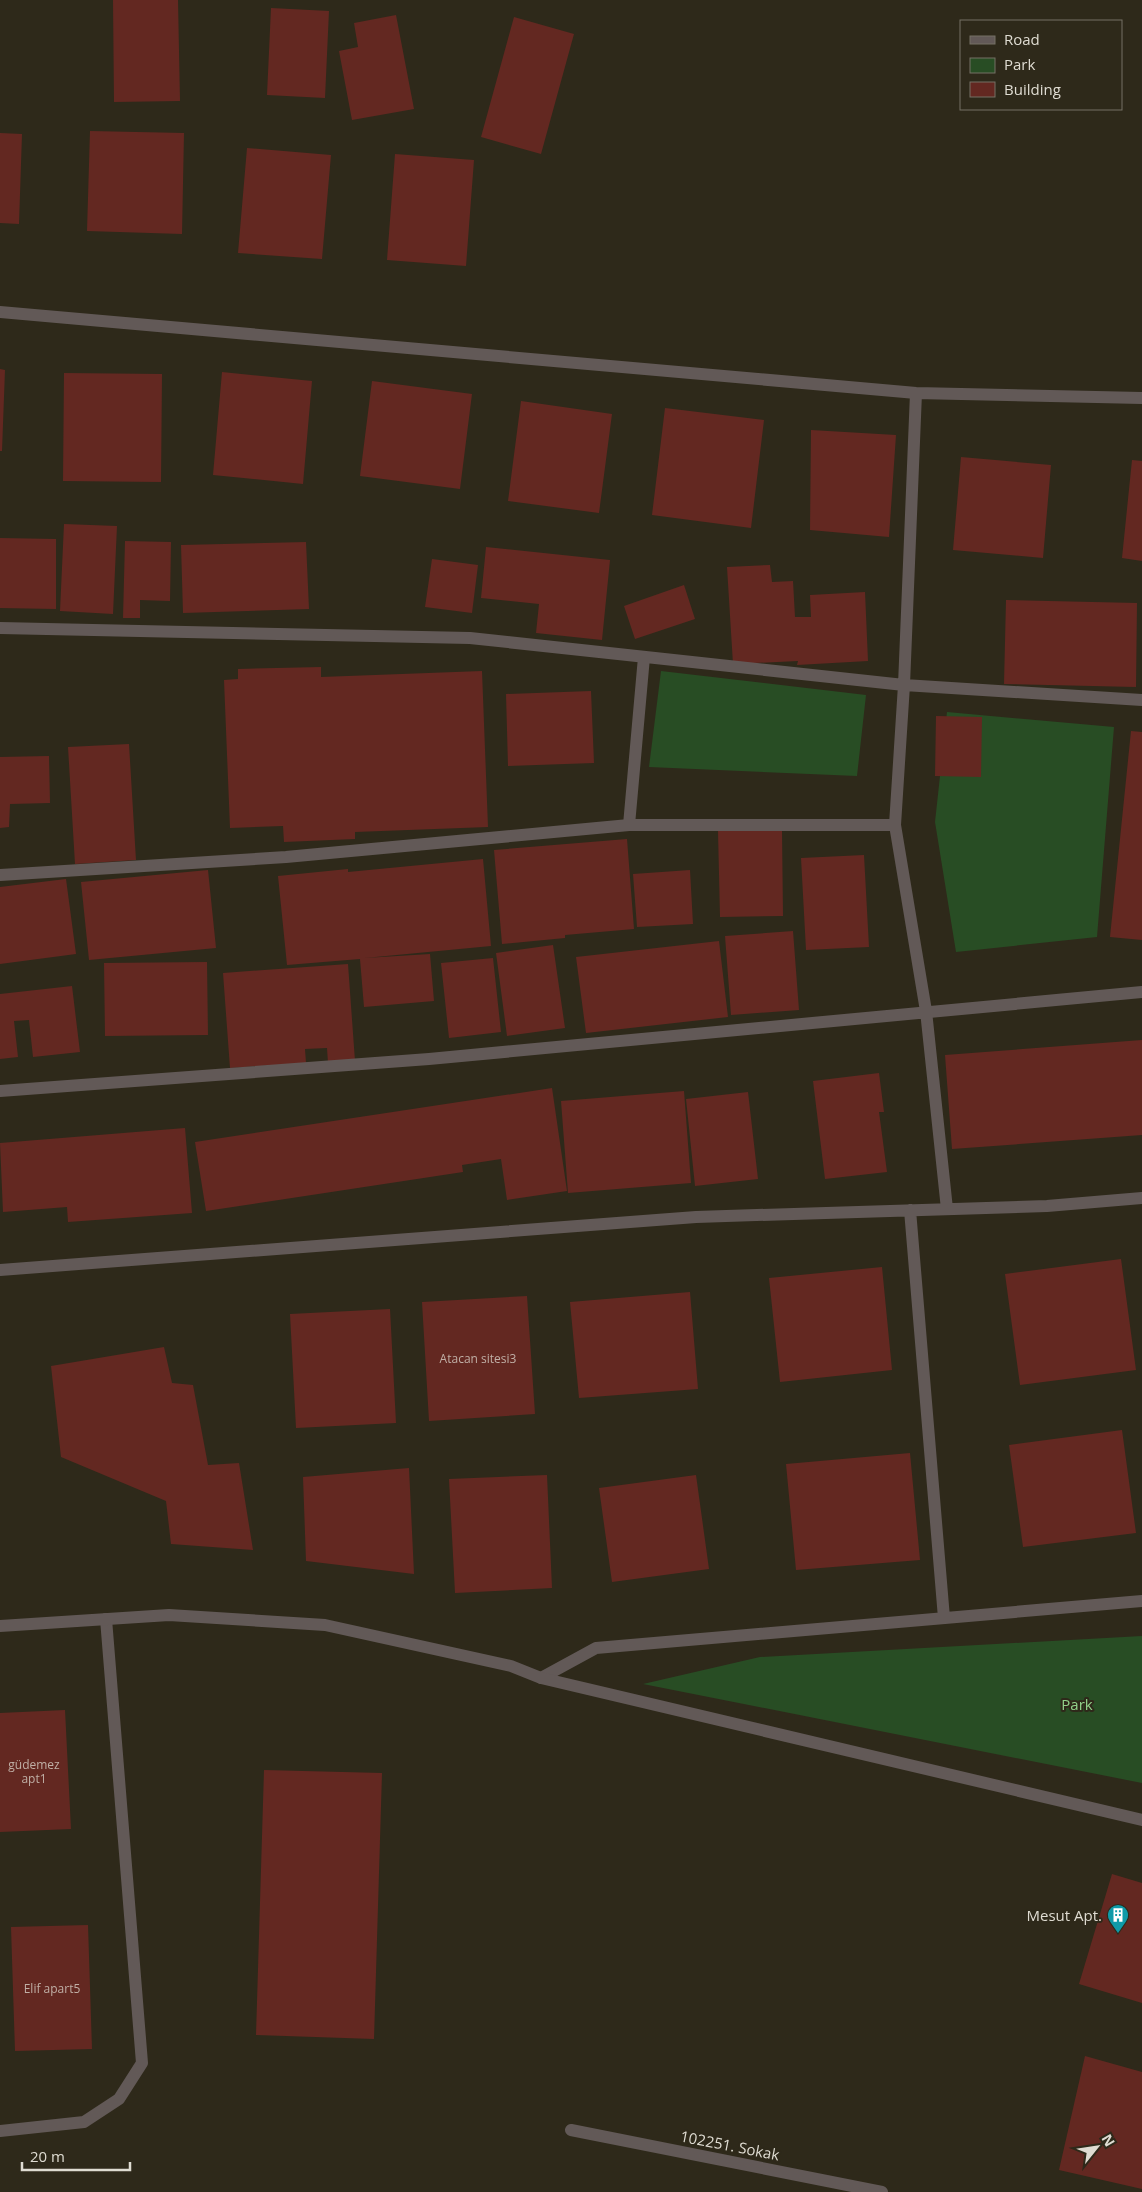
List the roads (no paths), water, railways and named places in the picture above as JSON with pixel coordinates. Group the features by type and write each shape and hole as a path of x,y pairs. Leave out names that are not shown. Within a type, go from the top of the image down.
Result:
{"street":[{"path":"0,312 916,393 1142,398"},
{"path":"916,393 904,686 895,825 926,1011 947,1209"},
{"path":"0,628 470,638 904,686 1142,700"},
{"path":"629,825 644,657"},
{"path":"0,875 286,857 629,825 895,825"},
{"path":"0,1091 430,1059 1142,992"},
{"path":"0,1270 696,1217 1046,1206 1142,1198"},
{"path":"910,1210 944,1618"},
{"path":"541,1678 596,1648 1142,1601"},
{"path":"0,1626 170,1615 326,1625 511,1666 541,1678 1142,1820"},
{"path":"0,2131 84,2122 119,2099 142,2063 106,1619"},
{"name":"102251. Sokak","path":"571,2130 882,2192"}],"place":[{"name":"Mesut Apt.","path":"1118,1934"}],"park label":[{"name":"Park","path":"1077,1704"}]}
